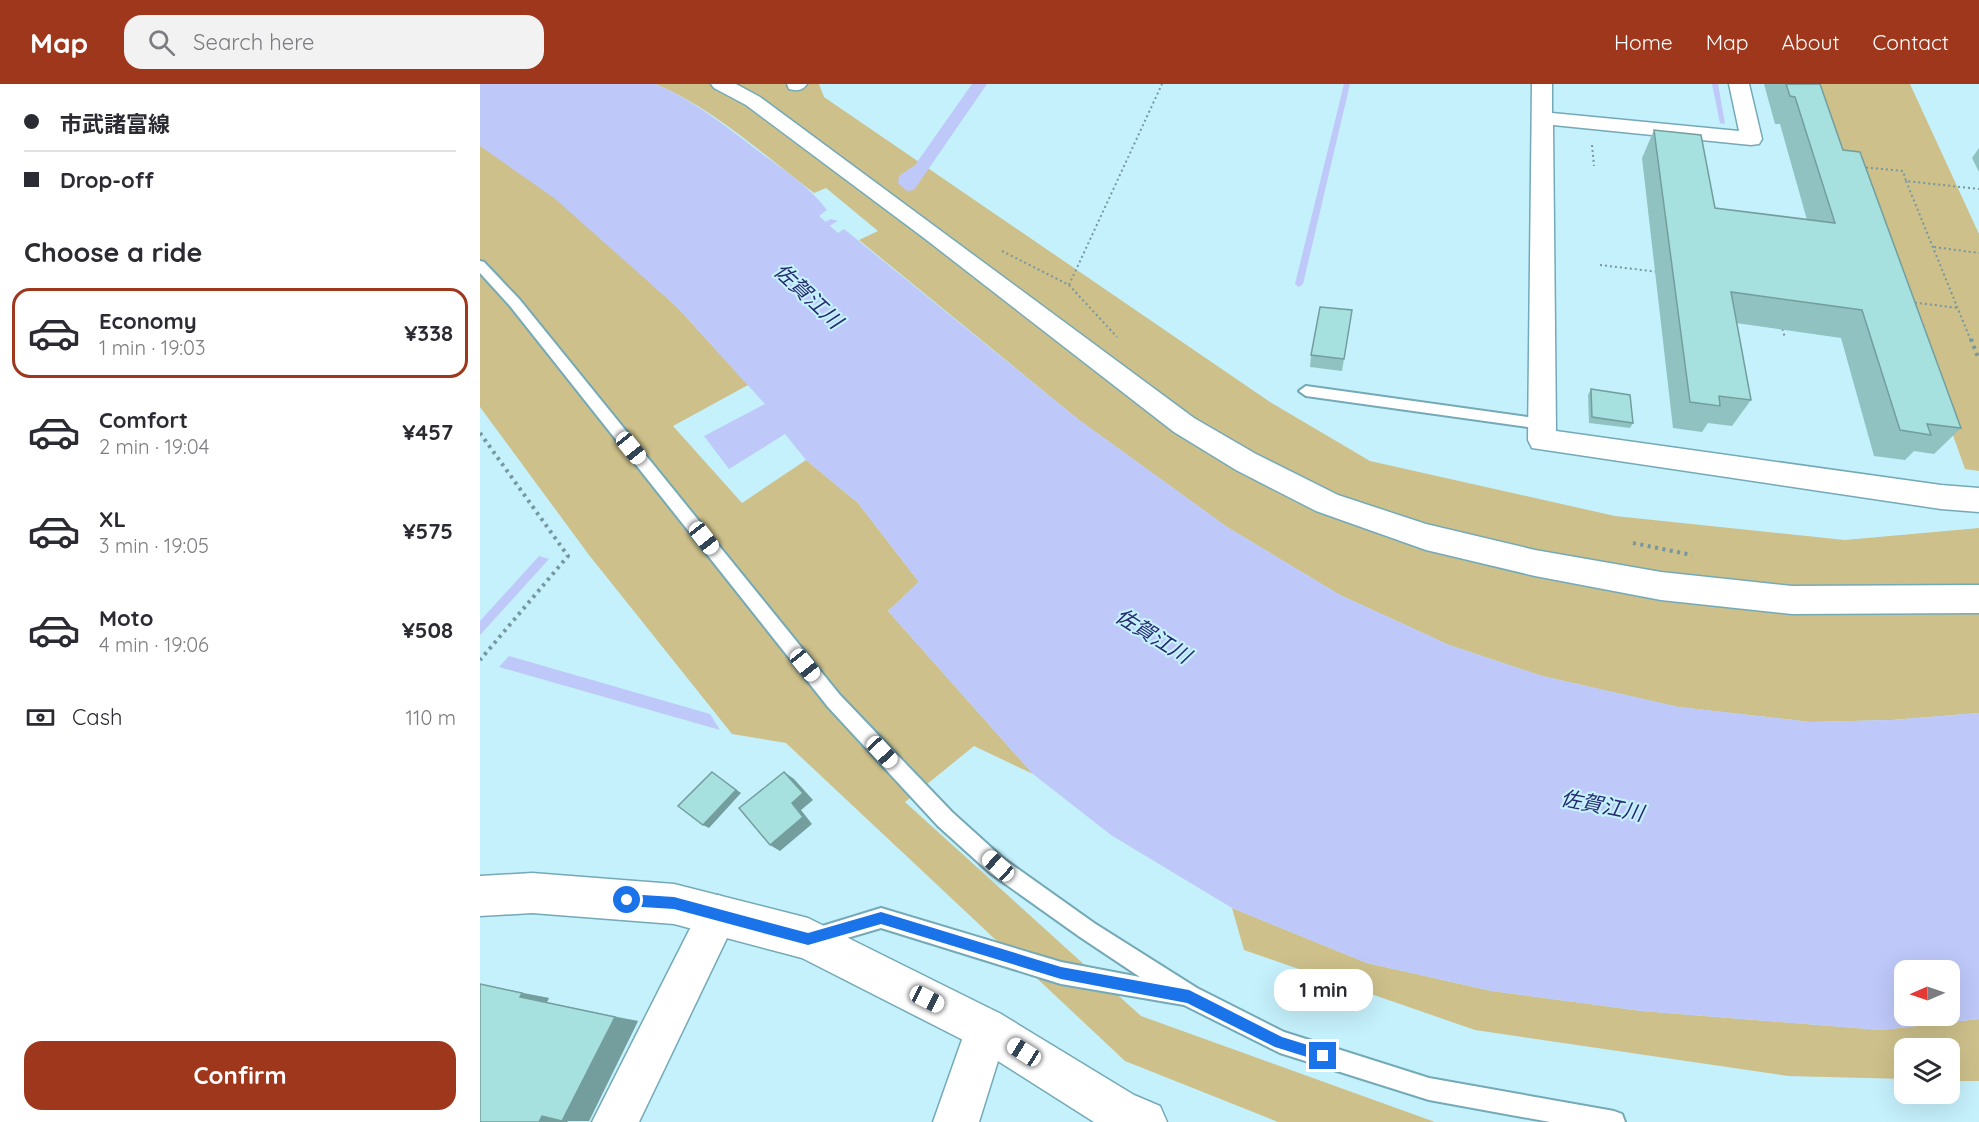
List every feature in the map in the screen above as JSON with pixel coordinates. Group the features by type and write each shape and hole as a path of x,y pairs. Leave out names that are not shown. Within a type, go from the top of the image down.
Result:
{"street":[{"path":"721,84 753,101 932,233 1184,425 1246,462 1328,503 1426,537 1535,563 1661,586 1792,600 1979,599"},
{"path":"1542,84 1542,440 1941,497 1979,500"},
{"path":"1542,118 1751,139 1739,84"},
{"path":"480,896 532,893 674,903 808,939 986,1029 1118,1111 1144,1122"},
{"path":"615,1122 718,915"},
{"path":"956,1122 986,1029"}],"lane":[{"path":"480,266 514,303 834,701 945,819 998,866 1087,930 1189,996 1280,1042 1429,1089 1614,1122"},
{"path":"1306,390 1542,424"},
{"path":"808,939 881,918 1061,973 1189,996"}],"path":[{"path":"1070,285 1162,84"},
{"path":"1856,166 1902,171 1979,360"},
{"path":"1906,181 1979,189"},
{"path":"1934,248 1979,253"},
{"path":"1600,265 1669,273"},
{"path":"1900,301 1958,308"},
{"path":"1780,317 1785,338"},
{"path":"480,433 568,556 480,660"}],"shaded area":[{"path":"656,84 819,84 824,97 1270,402 1370,461 1615,516 1845,540 1979,528 1979,713 1892,720 1810,722 1678,707 1542,676 1449,645 1340,595 1227,527 1079,420 859,240 878,231 826,188 814,193 718,119"},
{"path":"1818,84 1910,84 1979,234 1979,471 1965,469 1853,154 1841,153"},
{"path":"480,141 510,156 678,308 748,385 673,426 742,503 806,460 858,503 919,582 888,611 1033,774 974,746 905,802 1141,1016 1435,1122 1278,1122 1125,1061 786,743 732,734 589,555 480,407"},
{"path":"1232,908 1367,963 1492,991 1642,1011 1881,1030 1917,1026 1960,1026 1960,1021 1979,1019 1979,1081 1960,1081 1960,1038 1894,1038 1894,1079 1788,1076 1475,1030 1244,950"}],"water":[{"name":"佐賀江川","path":"480,84 656,84 684,98 711,116 805,186 827,210 819,216 838,233 844,229 1079,420 1227,527 1340,595 1449,645 1542,676 1679,707 1810,722 1892,720 1979,713 1979,1019 1960,1021 1960,960 1894,960 1894,1026 1917,1026 1881,1030 1642,1011 1492,991 1367,963 1232,908 1111,835 1033,774 888,611 919,582 858,503 806,460 785,434 729,469 704,436 765,404 678,308 554,198 480,146"},
{"path":"972,84 987,84 914,190 907,191 898,183 899,176 915,165"},
{"path":"539,556 549,559 480,635 480,621"},
{"path":"509,656 710,714 720,730 499,667"}],"building":[{"path":"1786,84 1820,84 1843,150 1860,152 1961,428 1927,424 1931,435 1900,430 1862,310 1731,292 1751,400 1719,396 1720,406 1690,402 1654,130 1701,135 1715,208 1835,223 1795,97 1790,96"},
{"path":"1320,307 1352,310 1344,359 1311,355"},
{"path":"1591,389 1630,395 1633,423 1592,417"},
{"path":"712,772 736,790 703,825 678,806"},
{"path":"784,772 803,793 792,803 803,817 770,845 739,808"},
{"path":"480,984 522,993 520,997 615,1017 562,1121 542,1116 539,1122 480,1122"}],"waterway":[{"path":"1299,284 1347,84"},
{"path":"1715,84 1723,123"},
{"path":"818,232 818,229 834,221"}],"route":[{"path":"627,900 674,903 808,939 881,918 1061,973 1189,996 1280,1042 1323,1056"}]}
